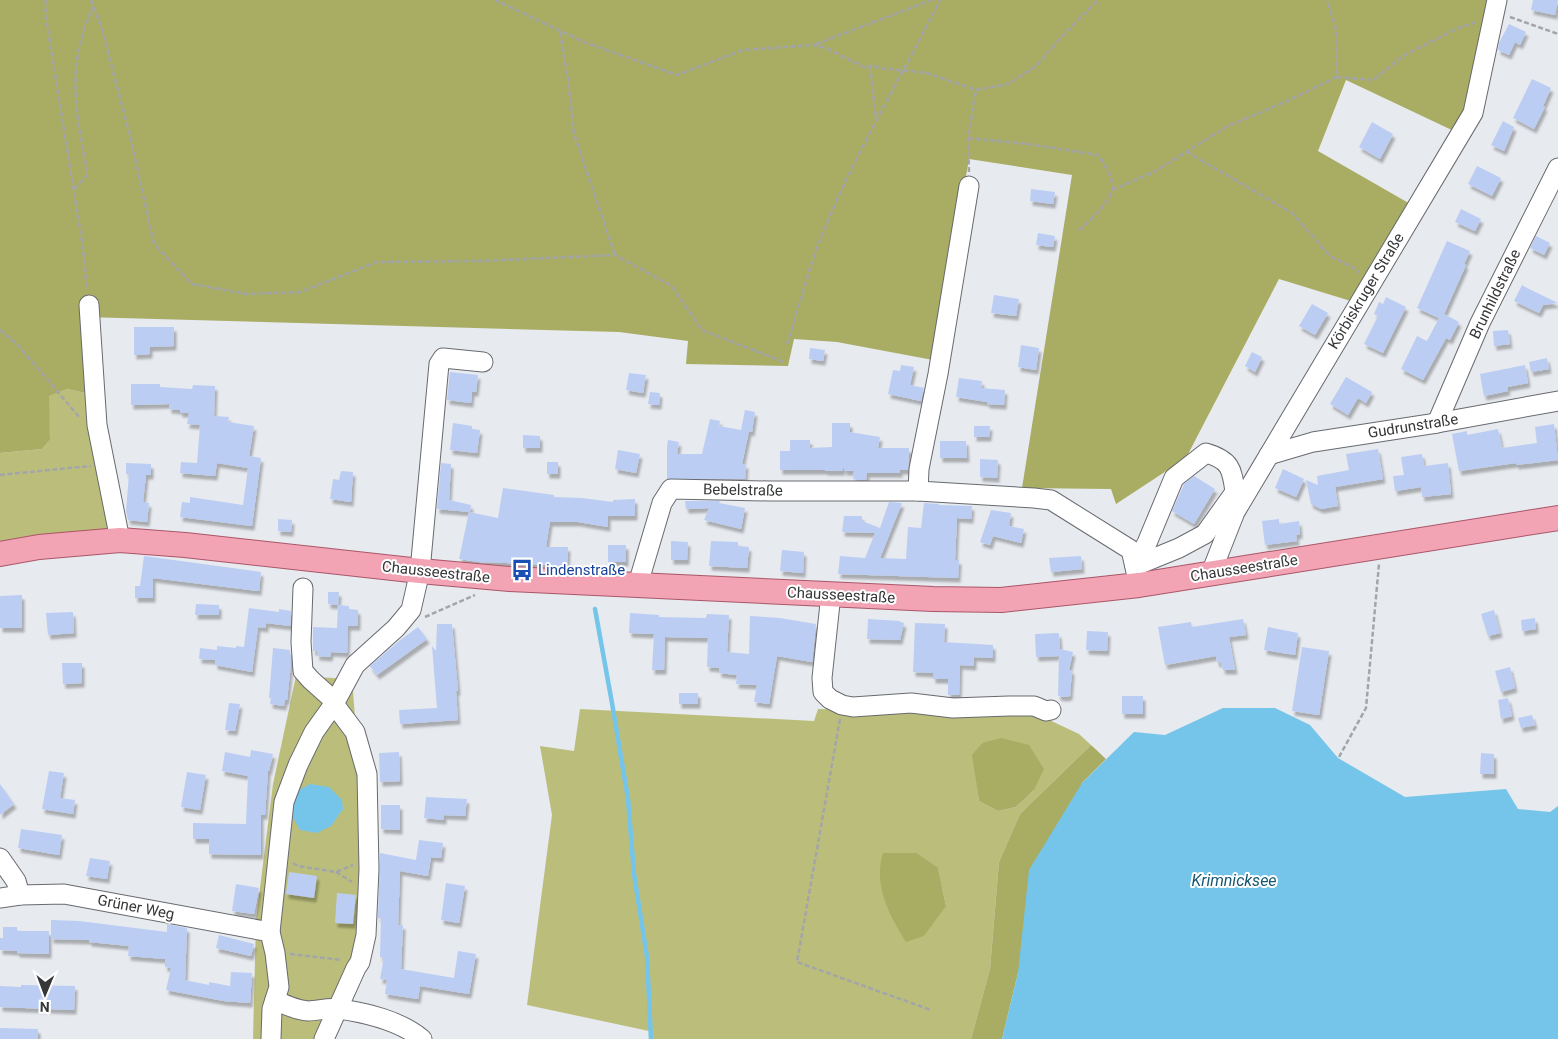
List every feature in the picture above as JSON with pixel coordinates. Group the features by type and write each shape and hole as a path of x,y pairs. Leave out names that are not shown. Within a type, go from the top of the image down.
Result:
{"main road":[{"name":"Chausseestraße","path":"0,554 39,547 120,540 510,579 933,599 1001,600 1137,576 1211,574 1558,518"}],"street":[{"name":"Körbiskruger Straße","path":"1211,574 1235,512 1473,113 1495,10"},
{"name":"Brunhildstraße","path":"1437,423 1480,323 1558,168"},
{"path":"918,491 919,469 938,374 969,186"},
{"path":"89,305 97,425 120,540"},
{"path":"271,1039 272,1009 279,987 275,952 270,932 284,802 298,764 314,732 334,704 355,665 396,628 411,610 420,571 439,364 444,358 483,362"},
{"name":"Gudrunstraße","path":"1269,455 1314,442 1437,423 1558,401"},
{"path":"1206,453 1221,458 1233,473 1235,492 1205,534 1179,548 1137,576 1147,543 1174,478 1206,453"},
{"name":"Bebelstraße","path":"638,584 662,503 670,488 769,491 918,491 1051,500 1131,550 1137,576"},
{"path":"304,588 301,642 303,671 330,697 355,732 367,774 368,859 366,934 360,962 324,1039"},
{"path":"831,594 822,678 823,692 842,706 910,704 953,708 1034,706 1046,711 1051,710"},
{"path":"0,858 16,881 20,895"},
{"name":"Grüner Weg","path":"0,898 20,895 64,894 270,932"},
{"path":"275,1000 296,1009 307,1011 337,1008 388,1020 422,1039"}],"path":[{"path":"46,0 46,18 83,248 89,305"},
{"path":"91,0 102,29 131,140 154,244 192,284 246,294 300,292 377,262 479,261 615,255 672,286 702,330 784,362"},
{"path":"495,0 584,42 678,75 743,50 814,45 826,48 866,68 873,65 880,68 927,73 976,90 1008,84 1036,66 1098,0"},
{"path":"814,45 932,0"},
{"path":"787,344 822,236 876,119 904,71 940,0"},
{"path":"1327,0 1336,30 1337,77"},
{"path":"73,190 87,175 76,98 76,60 84,28 93,7"},
{"path":"1077,232 1098,212 1112,190 1154,172 1228,126 1337,77 1373,80 1403,56 1495,10 1558,34"},
{"path":"560,31 574,134 615,255"},
{"path":"870,66 876,119"},
{"path":"969,186 968,138 976,90"},
{"path":"968,138 1028,144 1098,155 1108,169 1112,190"},
{"path":"1186,152 1292,213 1330,256 1356,269 1370,284"},
{"path":"0,330 17,344 81,420"},
{"path":"0,475 105,464"},
{"path":"1339,757 1366,708 1380,547"},
{"path":"423,618 481,592"},
{"path":"842,706 797,962 931,1010"},
{"path":"278,854 298,866 336,872 368,859"},
{"path":"275,952 360,962"}],"green space":[{"path":"0,0 1493,0 1468,112 1456,132 1346,80 1318,151 1412,205 1354,302 1279,279 1186,458 1116,504 1111,489 1022,488 1072,175 969,159 933,360 837,342 794,339 788,366 686,364 688,341 619,332 84,317 90,394 67,389 49,396 50,440 42,449 0,453"},
{"path":"67,389 90,394 112,532 0,546 0,453 42,449 50,440 48,396"},
{"path":"296,676 352,679 359,767 362,932 318,1039 253,1039 256,920 273,784"},
{"path":"580,709 814,721 818,709 953,711 1043,717 1079,734 1091,745 1020,814 999,862 990,969 971,1039 650,1039 649,1031 527,1005 552,815 540,746 574,751","holes":["982,743 1034,790 1016,807 998,811 979,801 973,755","917,853 938,869 946,906"]},
{"path":"1001,738 1029,745 1044,769 1034,790 1016,807 998,811 979,801 972,755 982,743"},
{"path":"1091,745 1106,759 1082,783 1018,973 1002,1039 971,1039 990,969 999,862 1020,814"},
{"path":"883,853 917,853 938,868 946,906 924,936 906,942 894,921 881,888 880,865"}],"water":[{"name":"Krimnicksee","path":"1223,708 1275,708 1310,725 1338,758 1405,797 1506,789 1518,809 1550,812 1558,806 1558,1039 1002,1039 1018,973 1029,870 1082,783 1134,732 1165,735"},
{"path":"310,784 329,787 342,800 343,809 331,826 317,833 300,830 292,816 294,793"}],"building":[{"path":"1533,0 1558,0 1555,15 1531,10"},
{"path":"1509,24 1526,32 1520,45 1515,42 1509,55 1498,50 1499,43"},
{"path":"1532,79 1551,88 1543,106 1545,107 1534,129 1513,118"},
{"path":"1503,121 1514,127 1504,151 1491,145"},
{"path":"1372,122 1393,134 1380,159 1359,147"},
{"path":"1477,166 1501,178 1492,196 1468,184"},
{"path":"1031,189 1055,192 1053,204 1030,201"},
{"path":"1461,209 1481,219 1475,231 1455,222"},
{"path":"1038,233 1055,236 1053,247 1036,245"},
{"path":"1536,236 1550,243 1544,255 1530,248"},
{"path":"1447,241 1470,251 1464,264 1466,265 1444,314 1459,322 1450,340 1446,338 1423,380 1401,369 1417,336 1427,341 1439,318 1417,308"},
{"path":"1522,285 1558,303 1543,305 1539,313 1514,301"},
{"path":"994,295 1019,299 1016,316 991,313"},
{"path":"1386,297 1406,307 1383,353 1364,344 1378,316 1374,314 1379,302 1383,304"},
{"path":"1312,304 1328,313 1315,335 1299,326"},
{"path":"134,327 174,327 174,346 150,347 150,354 134,355"},
{"path":"1508,330 1510,344 1494,346 1493,331"},
{"path":"1021,345 1039,348 1036,370 1018,367"},
{"path":"810,348 825,350 823,361 809,359"},
{"path":"1252,352 1262,357 1255,372 1245,366"},
{"path":"1547,358 1549,369 1531,372 1529,362"},
{"path":"901,365 914,367 910,385 924,388 921,401 888,394 893,370 900,371"},
{"path":"1525,365 1528,383 1507,387 1508,391 1484,396 1480,374"},
{"path":"450,372 478,375 476,392 472,392 471,403 447,400"},
{"path":"629,373 646,375 643,393 626,390"},
{"path":"1346,377 1372,392 1366,403 1358,398 1348,415 1330,404"},
{"path":"959,378 982,381 981,388 1005,390 1004,405 987,404 987,402 956,397"},
{"path":"131,384 160,384 160,387 192,389 193,385 215,386 214,416 229,417 228,422 254,426 249,456 261,458 252,526 180,517 182,502 190,503 190,497 243,505 248,468 217,463 215,476 180,473 181,462 197,463 200,425 187,424 189,413 180,413 180,410 169,409 169,404 131,405"},
{"path":"650,392 660,393 659,405 648,404"},
{"path":"745,410 755,412 752,432 749,431 742,464 746,464 745,479 667,479 668,440 679,442 677,454 702,454 710,419 720,421 719,426 741,430"},
{"path":"453,423 472,426 472,429 480,430 477,453 450,450"},
{"path":"832,423 850,423 850,432 880,437 878,448 909,448 908,470 900,470 900,473 867,473 866,480 858,480 853,479 854,471 844,471 844,466 842,471 780,470 780,451 790,451 790,440 810,440 810,448 832,447"},
{"path":"1554,424 1558,460 1516,465 1516,463 1459,471 1452,434 1467,431 1467,435 1498,429 1502,448 1537,443 1535,427"},
{"path":"974,426 990,426 989,437 974,437"},
{"path":"523,435 540,436 540,448 523,448"},
{"path":"940,441 966,441 967,458 940,458"},
{"path":"1378,449 1383,479 1335,487 1338,506 1321,509 1311,504 1306,480 1318,485 1317,476 1349,470 1346,454"},
{"path":"618,450 640,454 636,473 615,469"},
{"path":"1422,454 1424,466 1448,463 1451,494 1422,497 1421,487 1395,491 1393,476 1404,475 1401,457"},
{"path":"980,459 998,460 997,478 980,477"},
{"path":"547,462 558,462 558,474 547,474"},
{"path":"126,463 151,464 151,475 146,475 143,502 149,503 147,522 128,520 126,511 129,474 126,474"},
{"path":"441,463 451,464 449,500 471,505 470,512 437,509"},
{"path":"1283,469 1304,479 1296,497 1275,488"},
{"path":"341,471 353,472 351,502 330,499 333,479 339,480"},
{"path":"1194,476 1215,489 1194,524 1172,511 1184,484"},
{"path":"503,488 554,495 554,497 613,502 613,500 635,499 635,516 608,516 608,527 578,522 550,522 546,547 568,547 567,566 486,563 459,559 469,512 498,518"},
{"path":"685,501 720,501 719,503 745,508 741,529 704,520 709,508 686,509"},
{"path":"889,502 902,503 880,558 906,559 908,527 921,528 924,503 972,506 971,519 957,518 955,560 959,560 958,578 838,574 840,556 865,558 875,533 842,532 844,516 862,516 862,521 880,528"},
{"path":"991,510 1011,513 1009,526 1024,529 1021,543 993,536 990,545 980,542"},
{"path":"278,519 292,520 291,532 278,531"},
{"path":"1279,519 1279,524 1299,521 1300,534 1296,535 1297,541 1265,545 1262,521"},
{"path":"671,541 688,542 687,560 671,560"},
{"path":"711,541 738,542 738,546 749,547 747,568 709,566"},
{"path":"608,545 626,545 626,562 608,562"},
{"path":"782,550 804,552 803,573 780,571"},
{"path":"144,556 261,572 259,591 153,578 153,598 135,598 135,586 140,586"},
{"path":"1081,556 1082,569 1051,572 1049,558"},
{"path":"328,592 339,592 338,605 328,604"},
{"path":"22,595 22,628 0,628 0,596"},
{"path":"196,604 219,605 219,615 195,615"},
{"path":"338,605 349,606 349,609 358,610 358,626 348,626 347,653 331,652 330,657 317,656 317,651 313,651 313,627 337,628"},
{"path":"249,608 279,612 279,609 291,611 290,626 266,623 266,628 258,627 252,672 215,665 215,660 199,659 200,648 217,650 217,646 244,647"},
{"path":"1494,610 1500,633 1488,636 1481,614"},
{"path":"73,612 74,633 48,635 46,613"},
{"path":"630,613 659,615 659,617 706,618 707,614 729,615 727,652 749,654 750,616 780,618 816,624 812,662 777,656 769,704 754,702 757,685 736,684 737,675 719,673 719,668 707,667 708,638 665,637 664,670 652,670 654,634 629,633"},
{"path":"1535,618 1536,629 1522,631 1521,620"},
{"path":"868,619 900,621 904,623 900,640 867,639"},
{"path":"1243,619 1246,635 1229,637 1235,670 1223,670 1221,662 1217,663 1216,656 1165,665 1158,627 1191,622 1192,627"},
{"path":"915,623 945,624 944,642 993,645 993,658 974,657 974,666 960,665 959,695 948,695 948,679 933,679 933,673 913,672"},
{"path":"437,624 452,624 458,691 456,691 458,720 400,724 399,710 437,708 432,646 436,651"},
{"path":"418,627 427,639 377,675 370,666"},
{"path":"1268,627 1298,633 1295,655 1264,650"},
{"path":"1087,631 1108,632 1107,651 1086,650"},
{"path":"1058,633 1060,649 1073,652 1069,670 1072,670 1070,696 1064,697 1058,696 1059,656 1036,657 1035,634"},
{"path":"1302,647 1329,651 1319,715 1292,711"},
{"path":"273,648 290,650 291,664 287,700 285,700 284,706 270,704"},
{"path":"62,663 82,663 82,683 63,684"},
{"path":"1510,667 1515,688 1501,692 1495,671"},
{"path":"679,693 698,693 698,704 679,704"},
{"path":"1122,696 1143,696 1143,714 1122,714"},
{"path":"1508,698 1512,716 1501,719 1498,700"},
{"path":"229,703 240,704 235,731 225,730"},
{"path":"1532,715 1535,725 1521,728 1518,718"},
{"path":"251,750 273,754 268,771 265,815 261,815 261,855 209,854 209,839 193,839 193,823 246,824 248,776 222,771 225,752 250,757"},
{"path":"399,752 400,781 380,782 379,753"},
{"path":"1481,753 1494,754 1494,774 1480,774"},
{"path":"49,771 64,773 60,798 75,800 73,814 42,809"},
{"path":"187,772 206,775 200,810 181,807"},
{"path":"0,784 14,804 0,815"},
{"path":"426,797 467,799 465,816 444,815 444,820 424,818"},
{"path":"381,805 400,805 400,830 381,829"},
{"path":"21,829 62,835 59,855 18,848"},
{"path":"419,840 443,843 441,858 431,857 428,876 400,871 398,925 403,925 401,969 454,978 458,951 476,954 469,994 420,986 418,999 385,994 387,980 380,979 384,957 380,957 381,918 378,918 380,853 416,860"},
{"path":"90,858 110,861 107,879 86,876"},
{"path":"289,872 317,876 314,898 286,894"},
{"path":"446,883 465,886 459,923 441,920"},
{"path":"236,884 259,888 254,914 232,911"},
{"path":"337,893 356,895 353,924 335,923"},
{"path":"51,920 79,921 167,932 167,924 187,928 185,980 209,985 209,982 230,986 231,972 252,973 250,1003 224,1001 166,990 171,968 165,967 165,959 128,956 129,946 89,942 89,940 51,939"},
{"path":"3,927 17,927 17,931 49,931 49,954 17,953 17,951 0,950 0,938 3,938"},
{"path":"219,935 254,944 251,956 216,948"},
{"path":"21,985 75,986 74,1010 0,1007 0,986 21,987"},
{"path":"0,1028 38,1029 38,1039 0,1039"}],"waterway":[{"path":"595,609 628,799 634,874 647,957 651,1039"}],"place":[{"name":"Lindenstraße","path":"522,570"}]}
